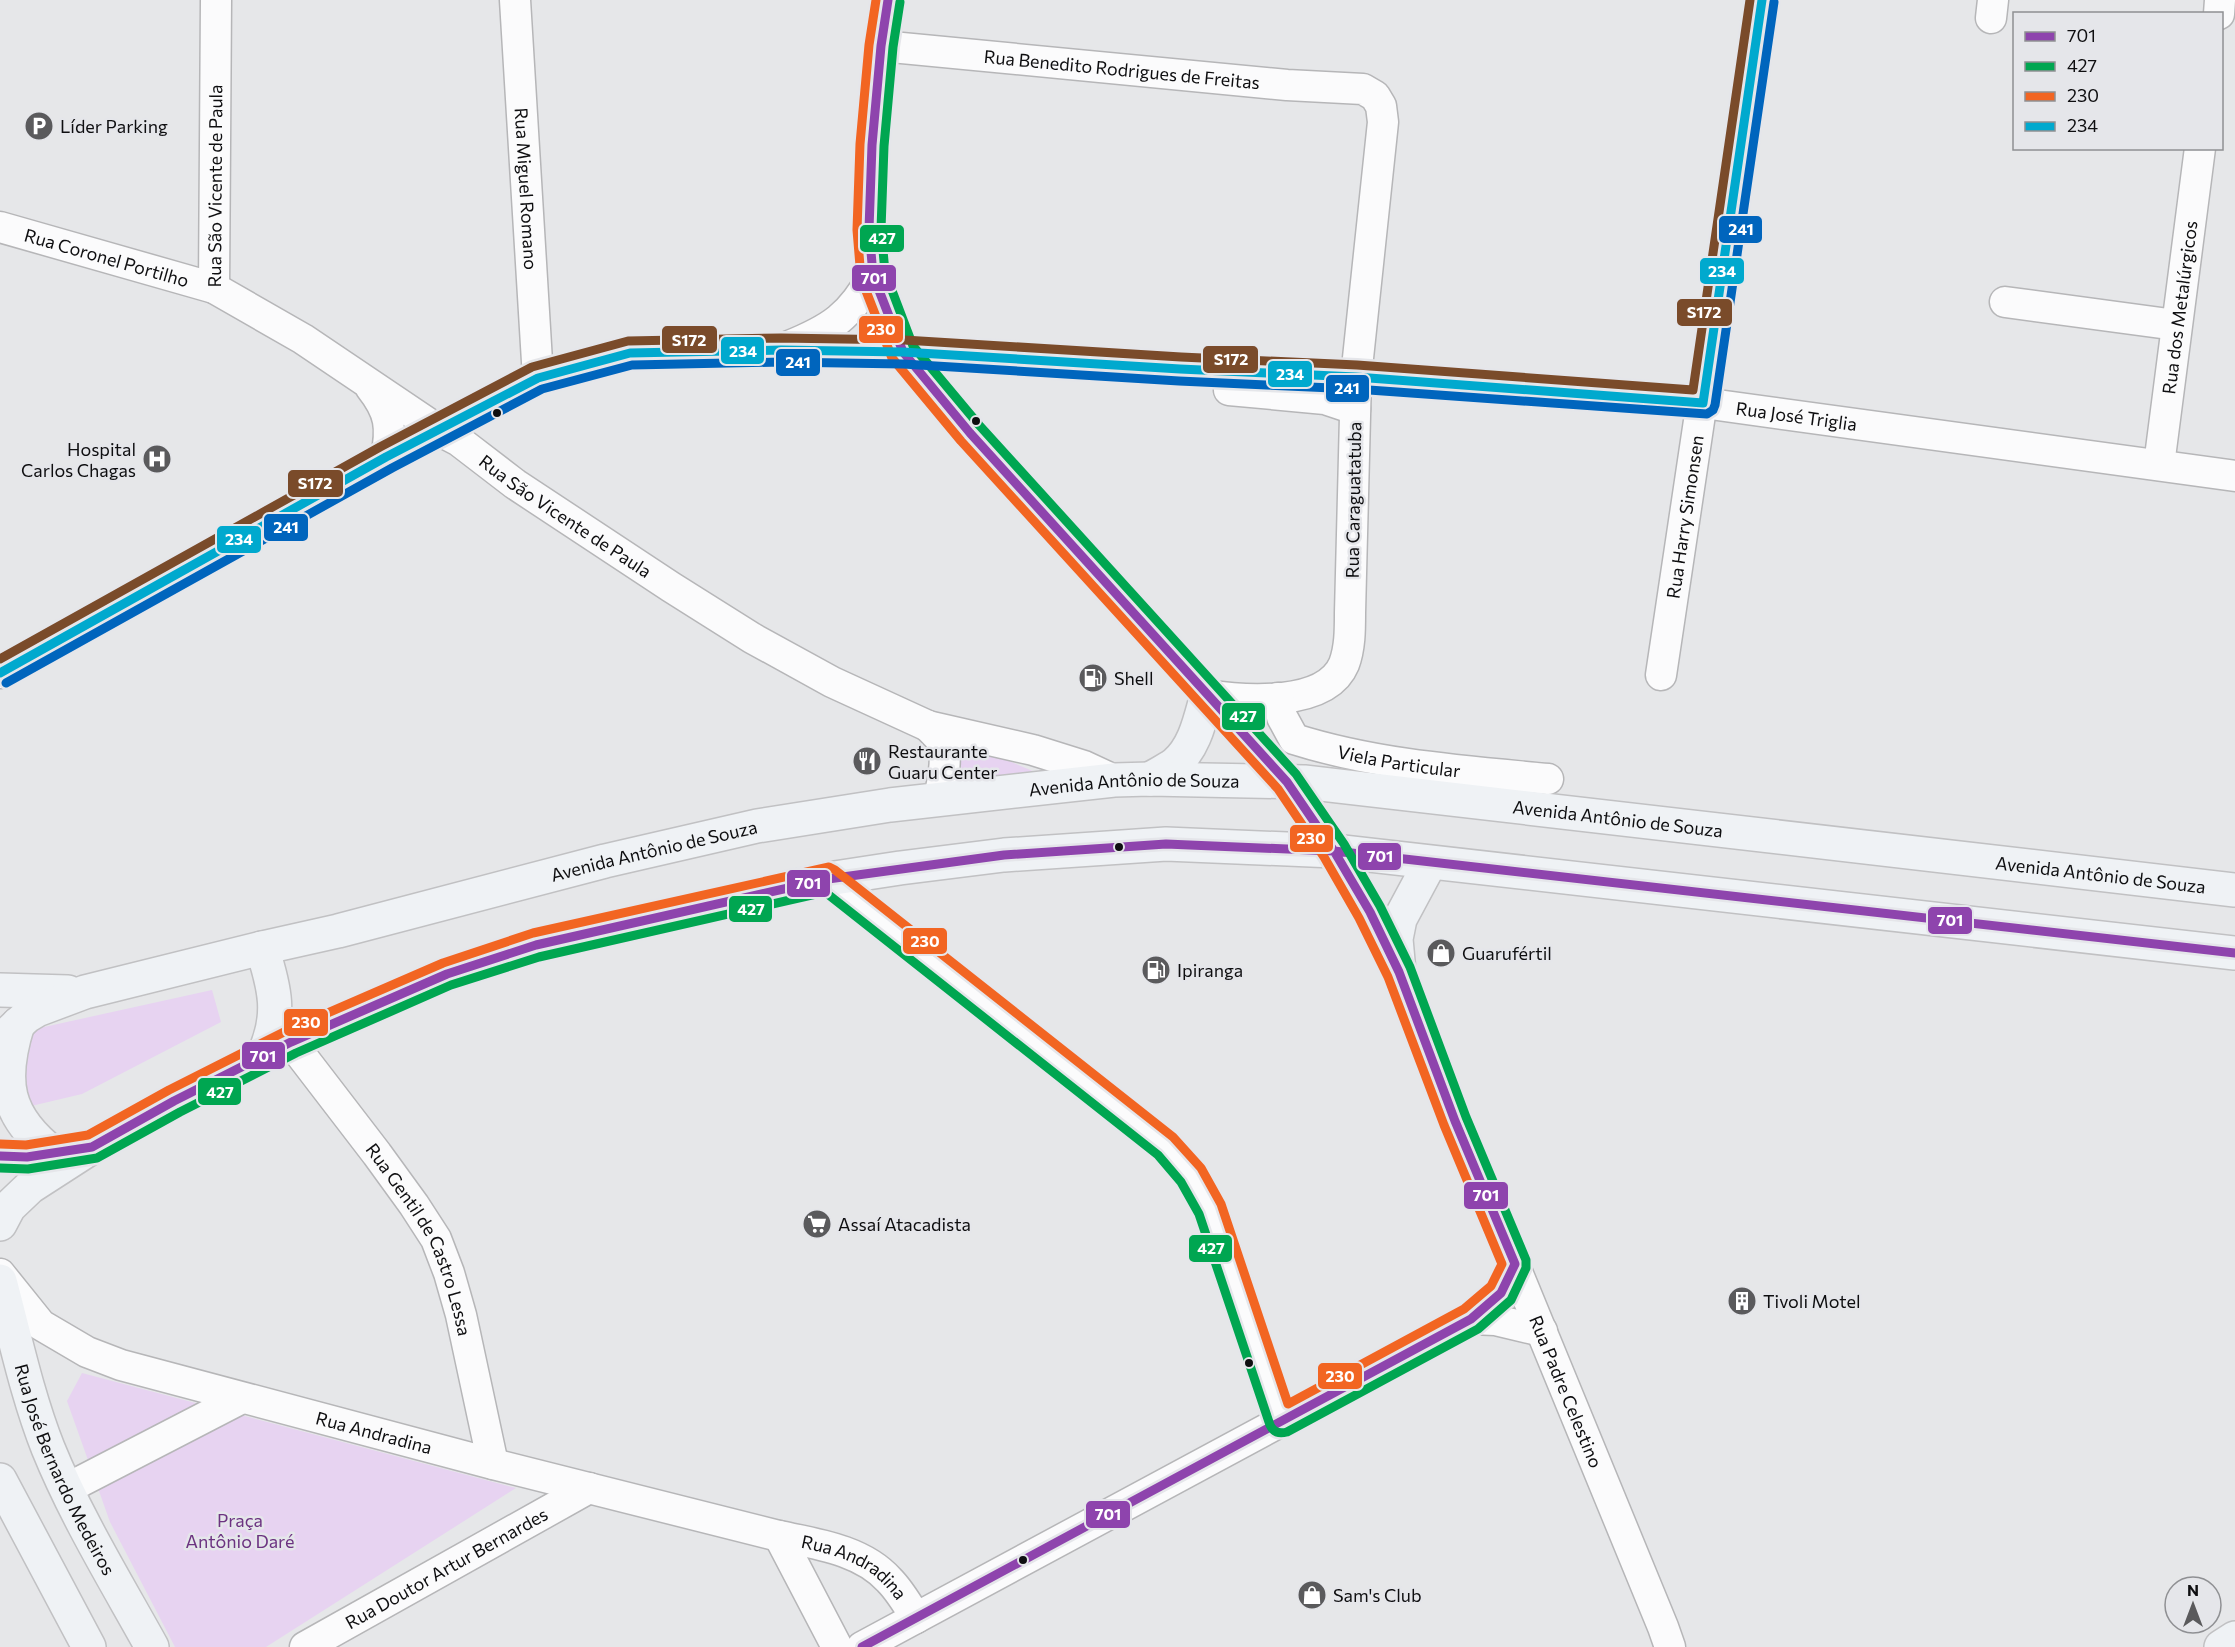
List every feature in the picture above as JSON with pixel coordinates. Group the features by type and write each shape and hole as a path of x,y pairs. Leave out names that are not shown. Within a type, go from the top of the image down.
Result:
{"main road":[{"path":"1149,779 1174,765 1188,750 1198,728 1207,695"},
{"name":"Avenida Antônio de Souza","path":"9,1032 27,1016 47,1005 85,992 338,931 605,861 757,826 939,799 1114,780 1287,782 2235,890"},
{"path":"3,1214 30,1187 92,1147 174,1101 277,1049 447,974 536,945 828,879 993,857 1166,844 1334,851 2235,953"},
{"path":"1399,972 1396,939 1400,919 1430,863"},
{"path":"262,948 272,980 276,1013 271,1040 277,1049"},
{"name":"Avenida Antônio de Souza","path":"0,990 85,992"},
{"path":"9,1032 10,1041 5,1061 4,1084 9,1100 28,1131 54,1154"},
{"path":"0,1156 27,1157 92,1147"},
{"name":"Rua José Bernardo Medeiros","path":"0,1281 28,1389 48,1446 66,1489 152,1647"},
{"path":"2,1491 89,1647"},
{"path":"2221,1647 2235,1638"}],"street":[{"name":"Rua São Vicente de Paula","path":"216,0 214,288 303,339 438,430 459,441 514,484 752,638 832,682 928,726 1033,750 1084,766 1114,780"},
{"name":"Rua Miguel Romano","path":"515,0 538,378"},
{"name":"Rua Padre Celestino","path":"888,0 881,46 872,146 869,219 873,275 903,352 970,433 1287,782 1334,851 1370,912 1399,972 1455,1121 1670,1647"},
{"name":"Rua Harry Simonsen","path":"1661,675 1762,0"},
{"name":"Rua Benedito Rodrigues de Freitas","path":"881,46 1287,85 1363,89"},
{"name":"Rua Caraguatatuba","path":"1207,695 1248,700 1303,694 1325,686 1344,665 1350,622 1356,377 1383,122 1382,106 1375,96 1363,89"},
{"name":"Rua dos Metalúrgicos","path":"2159,465 2200,150"},
{"name":"Rua Coronel Portilho","path":"0,227 214,288"},
{"path":"781,350 821,333 844,315 860,298 873,275"},
{"path":"2005,302 2176,325"},
{"name":"Rua José Triglia","path":"0,673 386,457 538,378 630,353 781,350 903,352 1356,377 1703,403 2235,476"},
{"path":"1180,369 1217,389 1325,399 1356,409"},
{"path":"366,381 382,402 389,421 390,440 386,457"},
{"name":"Viela Particular","path":"1278,698 1282,717 1294,739 1318,747 1431,767 1548,779"},
{"path":"928,726 943,746 944,761 939,799"},
{"path":"828,879 1166,1146 1184,1166 1210,1209 1281,1421"},
{"name":"Rua Gentil de Castro Lessa","path":"277,1049 377,1154 436,1239 449,1273 461,1316 493,1464"},
{"path":"862,1647 1471,1319 1502,1293 1515,1264"},
{"name":"Rua Andradina","path":"0,1274 41,1325 87,1352 121,1365 493,1464 779,1536 821,1544 853,1555 876,1568 889,1579 916,1618"},
{"path":"1471,1319 1495,1320 1542,1331"},
{"path":"66,1489 242,1398"},
{"name":"Rua Doutor Artur Bernardes","path":"305,1647 589,1488"},
{"name":"Rua Andradina","path":"779,1536 837,1647"}],"green space":[{"path":"950,736 1035,772 964,790 962,769"},
{"path":"212,990 221,1022 82,1094 27,1107 13,1057 35,1029"},
{"name":"Praça Antônio Daré","path":"82,1373 516,1488 266,1647 175,1647 110,1522 67,1401"}],"transit line":[{"name":"230","path":"0,1144 26,1145 88,1135 169,1090 286,1031 443,963 533,933 829,867 1173,1137 1201,1168 1221,1204 1288,1404 1464,1309 1491,1286 1502,1264 1444,1125 1388,977 1359,918 1324,857 1278,789 961,441 892,358 861,278 857,230 860,144 869,45 876,0"},
{"name":"701","path":"862,1647 1471,1319 1501,1293 1515,1264 1455,1121 1399,972 1370,912 1334,851 1287,782 970,433 903,352 873,275 869,229 872,145 881,46 888,0"},
{"name":"S172","path":"0,659 380,447 532,367 628,341 781,338 904,340 1357,365 1693,390 1750,0"},
{"name":"234","path":"0,673 386,457 538,378 630,353 781,350 903,352 1356,377 1703,403 1762,0"},
{"name":"427","path":"0,1168 28,1169 97,1158 180,1112 296,1053 451,985 539,957 825,892 1158,1155 1181,1182 1199,1214 1270,1425 1275,1431 1287,1432 1478,1329 1511,1300 1526,1268 1526,1260 1466,1117 1410,967 1380,906 1344,844 1296,774 979,425 913,346 885,272 881,229 884,146 893,47 900,2"},
{"name":"241","path":"6,683 392,468 542,389 632,365 781,362 903,364 1355,389 1707,414 1713,410 1715,405 1774,2"},
{"name":"701","path":"0,1156 27,1157 92,1147 174,1101 291,1042 447,974 536,945 828,879 1004,855 1166,844 1334,851 2235,953"}],"place":[{"name":"Líder Parking","path":"39,126"},
{"name":"Hospital Carlos Chagas","path":"157,459"},
{"name":"Shell","path":"1093,678"},
{"name":"Restaurante Guaru Center","path":"867,761"},
{"name":"Guarufértil","path":"1441,953"},
{"name":"Ipiranga","path":"1156,970"},
{"name":"Assaí Atacadista","path":"817,1224"},
{"name":"Tivoli Motel","path":"1742,1301"},
{"name":"Sam's Club","path":"1312,1595"}]}
